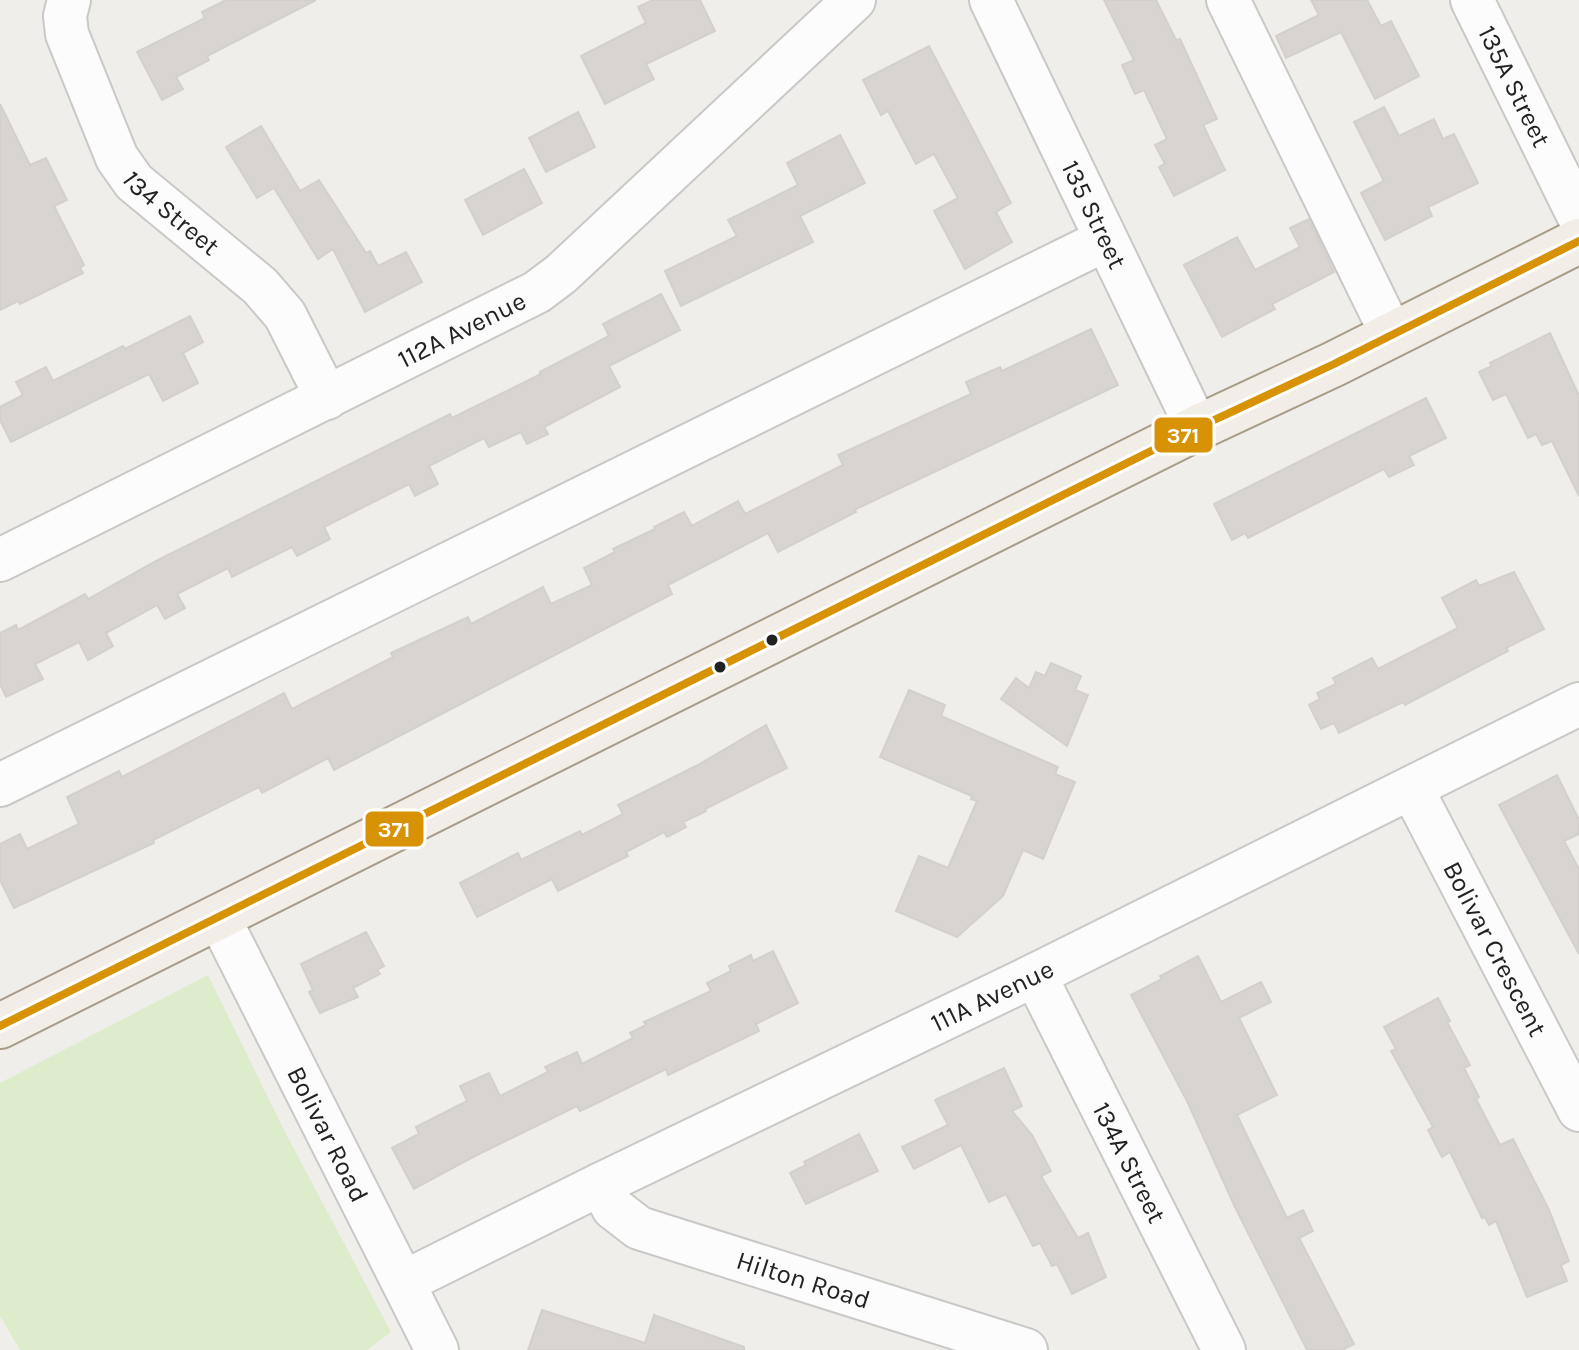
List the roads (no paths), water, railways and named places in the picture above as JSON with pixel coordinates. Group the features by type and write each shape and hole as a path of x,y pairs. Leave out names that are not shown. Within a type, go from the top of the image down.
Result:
{"main road":[{"path":"0,1026 1197,428 1579,241"}],"street":[{"name":"134 Street","path":"69,0 65,16 67,34 117,158 134,182 260,286 285,315 327,398"},
{"name":"112A Avenue","path":"0,560 537,292 561,274 854,0"},
{"name":"135 Street","path":"991,0 1197,428"},
{"path":"1228,0 1392,335"},
{"name":"135A Street","path":"1472,0 1579,217"},
{"path":"0,785 1105,240"},
{"name":"111A Avenue","path":"404,1282 1035,975 1579,704"},
{"name":"Bolivar Crescent","path":"1412,789 1579,1110"},
{"name":"Bolivar Road","path":"219,918 437,1350"},
{"name":"134A Street","path":"1035,975 1224,1350"},
{"name":"Hilton Road","path":"601,1184 613,1208 639,1228 1026,1350"}]}
